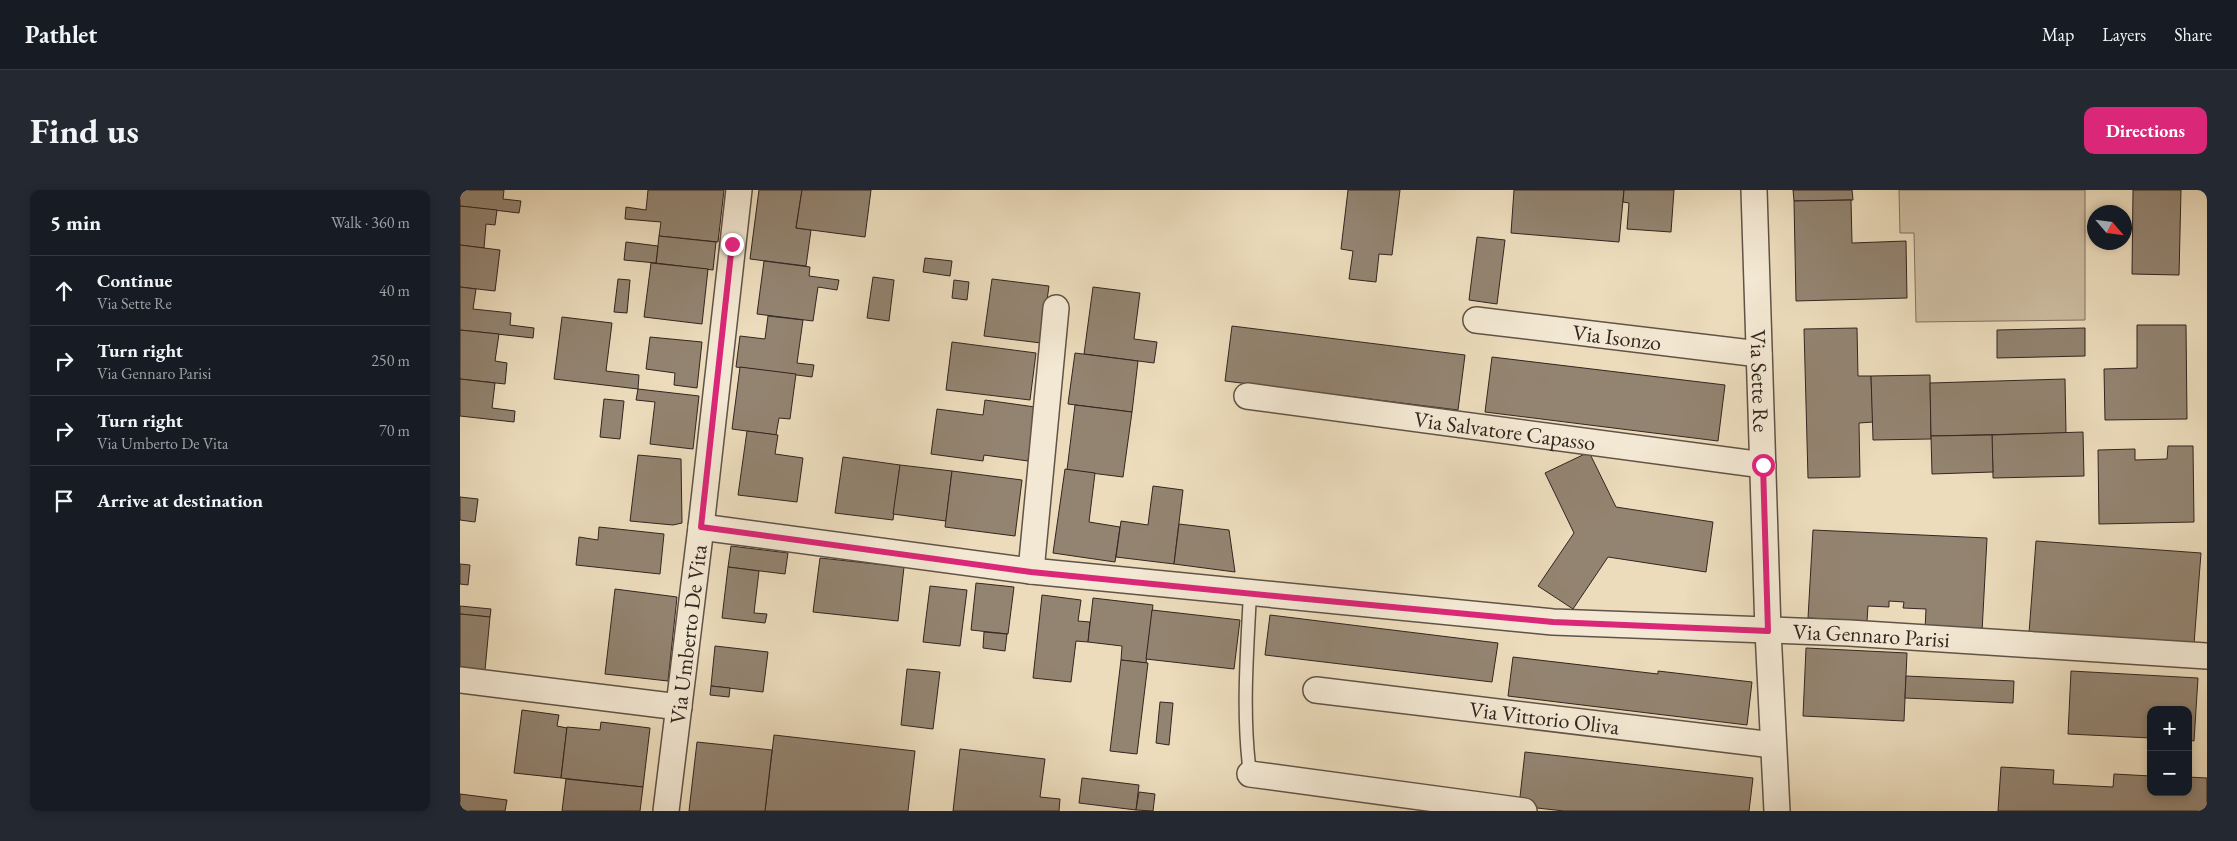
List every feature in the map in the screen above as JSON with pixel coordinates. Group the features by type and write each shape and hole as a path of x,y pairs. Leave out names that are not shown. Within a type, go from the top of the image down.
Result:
{"street":[{"name":"Via Umberto De Vita","path":"666,811 701,527 739,190"},
{"name":"Via Sette Re","path":"1754,190 1768,631 1777,811"},
{"path":"1031,572 1056,308"},
{"name":"Via Isonzo","path":"1476,320 1759,354"},
{"name":"Via Salvatore Capasso","path":"1247,396 1763,465"},
{"name":"Via Gennaro Parisi","path":"701,527 1031,572 1553,622 1849,634 2207,656"},
{"path":"460,680 679,707"},
{"name":"Via Vittorio Oliva","path":"1316,690 1773,745"},
{"path":"1250,774 1524,811"}],"lane":[{"path":"1250,593 1246,679 1246,747 1250,774"}],"shaded area":[{"path":"1899,190 2085,190 2085,320 1916,322 1914,233 1900,233"}],"building":[{"path":"460,190 504,190 503,199 521,201 519,213 460,206"},
{"path":"648,190 724,190 718,242 659,236 661,222 625,219 626,207 646,210"},
{"path":"759,190 802,190 796,228 811,230 806,266 750,259"},
{"path":"802,190 871,190 865,237 796,228"},
{"path":"1348,190 1400,190 1392,255 1379,254 1376,282 1349,279 1353,251 1341,249"},
{"path":"1514,190 1624,190 1619,242 1511,233"},
{"path":"1624,190 1674,190 1671,232 1627,229 1629,203 1623,202"},
{"path":"1793,190 1852,190 1853,200 1794,201"},
{"path":"2133,190 2181,190 2179,275 2132,274"},
{"path":"1851,200 1852,243 1906,241 1907,298 1796,301 1794,201"},
{"path":"460,206 497,210 495,225 486,224 484,248 460,245"},
{"path":"659,236 716,242 713,270 656,263"},
{"path":"1477,237 1505,240 1497,304 1469,300"},
{"path":"626,242 658,246 656,263 624,260"},
{"path":"460,245 500,250 495,291 460,287"},
{"path":"925,258 952,261 950,276 923,272"},
{"path":"764,261 810,267 809,276 839,280 837,290 818,287 813,321 757,314"},
{"path":"651,263 708,269 702,324 644,317"},
{"path":"873,277 894,280 889,321 867,318"},
{"path":"618,279 630,280 627,313 614,312"},
{"path":"992,279 1049,286 1041,343 984,336"},
{"path":"954,280 969,282 967,300 952,298"},
{"path":"460,287 476,289 473,309 511,313 510,325 534,328 533,338 460,330"},
{"path":"1093,287 1140,293 1134,339 1157,342 1154,363 1084,354"},
{"path":"768,316 803,320 797,363 814,365 812,377 736,367 740,336 765,339"},
{"path":"562,317 612,323 606,371 639,375 638,389 554,379"},
{"path":"2137,325 2186,325 2187,419 2105,420 2104,369 2137,368"},
{"path":"1232,326 1465,355 1458,410 1225,381"},
{"path":"1857,328 1858,376 1871,376 1873,422 1859,423 1860,477 1808,478 1804,329"},
{"path":"2085,328 2085,356 1997,358 1997,330"},
{"path":"460,330 499,334 495,361 507,363 505,384 460,379"},
{"path":"650,337 702,342 697,388 674,385 675,373 646,369"},
{"path":"952,342 1036,353 1030,400 946,390"},
{"path":"1075,353 1138,361 1132,412 1068,404"},
{"path":"1492,357 1725,385 1718,441 1485,412"},
{"path":"740,367 796,374 790,419 779,418 776,435 732,429"},
{"path":"1930,375 1931,439 1873,440 1871,376"},
{"path":"460,379 495,383 492,408 515,411 514,422 460,416"},
{"path":"2065,379 2066,433 1931,436 1930,383"},
{"path":"638,389 699,396 693,449 650,444 655,402 636,400"},
{"path":"604,399 624,401 620,439 600,437"},
{"path":"985,400 1035,407 1028,461 984,455 983,461 931,454 937,409 983,415"},
{"path":"1075,405 1132,412 1123,477 1067,470"},
{"path":"747,431 778,435 775,454 803,458 797,502 738,495"},
{"path":"2083,432 2084,476 1993,478 1992,435"},
{"path":"1992,435 1993,472 1932,474 1931,436"},
{"path":"2168,446 2193,446 2194,522 2099,524 2098,450 2135,449 2135,460 2167,459"},
{"path":"1589,452 1616,507 1713,522 1706,572 1608,557 1573,609 1538,586 1574,533 1545,473"},
{"path":"638,455 681,459 682,523 673,525 630,521"},
{"path":"843,457 900,465 893,520 835,513"},
{"path":"900,465 952,471 946,521 893,514"},
{"path":"1065,469 1095,473 1089,522 1120,527 1115,562 1053,553"},
{"path":"952,471 1022,480 1015,536 945,527"},
{"path":"1153,486 1183,490 1174,564 1116,557 1121,521 1148,525"},
{"path":"460,497 478,499 475,522 460,520"},
{"path":"1179,524 1229,530 1235,572 1174,564"},
{"path":"599,527 664,534 660,574 576,565 579,537 598,540"},
{"path":"1813,530 1987,538 1982,632 1925,629 1926,609 1903,608 1904,602 1889,601 1889,607 1868,606 1867,621 1808,618"},
{"path":"2036,541 2201,553 2194,644 2029,633"},
{"path":"731,546 788,553 785,574 728,567"},
{"path":"820,558 904,567 898,621 813,612"},
{"path":"460,564 470,565 468,585 460,584"},
{"path":"728,567 759,571 754,613 767,614 765,623 722,618"},
{"path":"976,583 1014,587 1008,634 971,630"},
{"path":"930,586 967,590 960,646 923,642"},
{"path":"615,589 677,597 668,681 605,674"},
{"path":"1042,595 1081,600 1078,621 1090,622 1088,642 1076,641 1071,682 1033,678"},
{"path":"1093,598 1153,605 1146,663 1121,660 1122,646 1088,642"},
{"path":"460,606 491,609 490,617 460,614"},
{"path":"1152,610 1240,620 1234,669 1146,659"},
{"path":"460,614 490,617 485,670 460,667"},
{"path":"1270,615 1498,643 1492,682 1265,655"},
{"path":"984,632 1007,634 1005,651 983,648"},
{"path":"715,646 768,652 763,692 711,686"},
{"path":"1806,648 1907,653 1904,721 1803,716"},
{"path":"1513,657 1658,674 1658,671 1752,682 1747,725 1508,696"},
{"path":"1121,660 1148,663 1137,754 1110,751"},
{"path":"907,669 940,672 933,729 901,725"},
{"path":"2071,671 2198,678 2194,741 2192,741 2192,706 2147,706 2147,738 2068,734"},
{"path":"1906,676 2014,681 2013,703 1905,698"},
{"path":"711,686 730,688 729,697 710,695"},
{"path":"1160,702 1173,703 1169,745 1156,743"},
{"path":"522,710 559,715 557,726 567,728 561,778 514,773"},
{"path":"601,722 650,728 643,787 561,778 567,727 600,730"},
{"path":"774,735 915,751 908,811 765,811"},
{"path":"697,742 772,750 765,811 689,811"},
{"path":"960,749 1045,759 1040,797 1060,799 1059,811 953,811"},
{"path":"1525,752 1753,778 1749,811 1564,811 1519,806"},
{"path":"2001,767 2054,770 2053,784 2113,787 2114,774 2147,776 2147,796 2192,796 2192,777 2207,778 2207,811 1998,811"},
{"path":"1082,778 1139,785 1136,810 1079,803"},
{"path":"566,779 643,787 640,811 562,811"},
{"path":"1139,792 1155,794 1153,811 1136,810"},
{"path":"460,794 507,800 505,811 460,811"}],"route":[{"path":"732,244 701,527 1031,572 1285,597 1553,622 1768,631 1763,465"}]}
